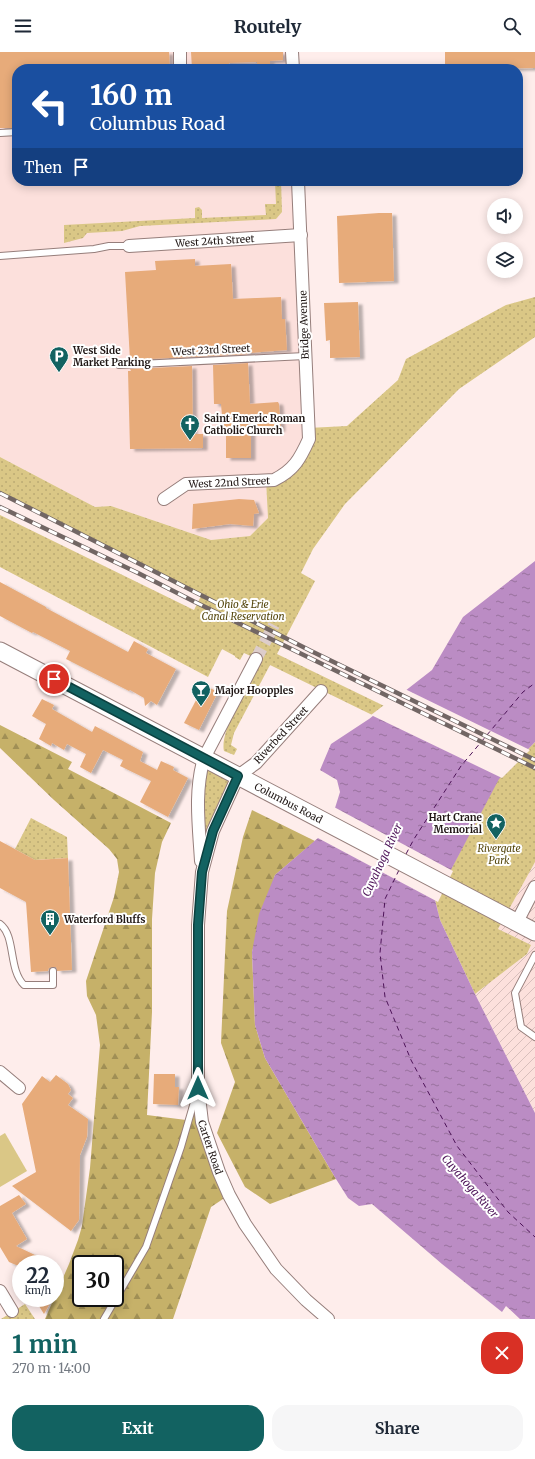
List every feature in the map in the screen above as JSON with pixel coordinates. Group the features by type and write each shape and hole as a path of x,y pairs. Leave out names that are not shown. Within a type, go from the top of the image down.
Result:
{"street":[{"path":"180,52 180,64"},
{"path":"292,52 292,64"},
{"name":"Bridge Avenue","path":"295,466 303,454 309,439 298,186"},
{"name":"West 24th Street","path":"129,246 301,235"},
{"name":"West 22nd Street","path":"164,499 186,484 274,480 284,475 295,466"},
{"name":"Columbus Road","path":"0,651 535,932"},
{"path":"202,872 198,805 199,775 204,758 256,659"},
{"name":"Riverbed Street","path":"238,776 256,762 321,691"},
{"name":"Carter Road","path":"238,776 213,831 202,872 198,925 198,1088 202,1122 219,1172 229,1195 245,1224 276,1269 306,1300 328,1319"},
{"path":"517,922 535,887"},
{"path":"0,1072 19,1088"},
{"path":"0,1292 12,1311"}],"lane":[{"path":"0,133 12,132"},
{"path":"0,256 94,249 109,246 129,246"},
{"name":"West 23rd Street","path":"119,365 305,356"},
{"path":"0,924 4,927 8,936 16,973 19,980 24,984 53,985 53,971"},
{"path":"535,955 515,992 521,1027 535,1037"},
{"path":"104,1319 146,1247 181,1148 198,1088"}],"shaded area":[{"path":"0,52 292,52 293,64 12,64 12,186 298,186 305,356 303,454 266,480 268,518 250,536 211,540 111,506 95,507 0,457"},
{"path":"535,862 535,1113 475,994 527,954 531,945 498,929"}],"green space":[{"path":"275,186 281,186 282,212 276,219 140,226 122,231 87,233 83,238 64,243 64,225 195,218 195,208 199,207 202,210 202,218 266,215 265,204 276,204"},
{"path":"535,297 535,337 459,389 345,504 313,549 301,573 315,581 277,654 510,767 535,742 535,862 498,929 531,945 527,954 475,994 440,920 435,900 499,777 270,665 234,733 231,745 237,749 234,755 224,751 226,732 231,719 259,660 244,653 240,660 222,649 208,677 0,567 0,515 194,610 201,596 0,493 0,457 95,507 111,506 211,540 250,536 268,518 266,480 295,466 308,428 347,426 398,380 406,359 506,305"},
{"path":"0,725 72,762 68,769 171,823 162,842 155,873 152,919 152,1012 147,1115 186,1120 193,1086 212,1148 223,1199 211,1207 173,1319 45,1319 50,1307 64,1307 64,1275 72,1256 72,1307 124,1307 124,1255 72,1255 82,1226 90,1168 100,1045 96,1015 87,996 86,981 114,897 119,872 117,859 109,849 54,800 0,748"},
{"path":"204,758 238,776 202,867"},
{"path":"252,810 315,841 275,875 252,952 255,1025 265,1058 336,1179 270,1204 245,1187 217,1133 235,1082 221,1043 227,911 243,837"},
{"path":"31,818 67,837 68,858 35,860 15,849"},
{"path":"5,1133 27,1171 0,1187 0,1136"},
{"path":"20,1307 27,1307 35,1319 1,1319"}],"water":[{"name":"Cuyahoga River","path":"535,561 535,742 499,779 435,900 440,920 475,994 535,1113 535,1319 520,1319 506,1306 502,1312 442,1264 372,1204 359,1206 348,1198 265,1058 255,1025 252,952 259,914 275,875 318,838 335,808 340,792 337,780 320,770 331,744 369,719 432,670 463,617"}],"pier":[{"path":"405,689 530,750 502,778 371,715"},
{"path":"334,807 453,871 438,902 316,837"}],"building":[{"path":"0,52 169,52 170,64 12,64 12,128 0,128"},
{"path":"191,52 283,52 283,60 270,61 270,64 257,64 257,62 192,64"},
{"path":"445,52 535,52 535,68 523,68 523,64 445,64"},
{"path":"392,213 394,281 339,283 337,216"},
{"path":"195,259 195,266 231,264 233,299 281,297 282,319 285,319 287,350 248,354 130,360 125,272 156,270 155,261"},
{"path":"358,302 360,357 330,358 330,340 326,341 324,303"},
{"path":"248,363 250,404 278,402 281,429 251,431 251,458 226,458 226,426 223,427 221,404 214,404 213,365"},
{"path":"192,366 193,434 203,434 203,448 130,449 128,371 131,371 130,369"},
{"path":"239,499 254,500 259,513 254,514 253,526 230,524 192,529 193,504"},
{"path":"0,582 128,652 134,641 148,649 146,653 176,669 157,705 151,701 145,706 144,698 66,659 70,651 0,616"},
{"name":"Major Hoopples","path":"204,685 218,692 199,730 184,723"},
{"path":"42,699 54,705 52,709 92,732 95,726 143,752 140,761 157,770 161,761 174,767 173,770 188,778 168,817 140,802 151,781 120,766 123,760 103,750 91,773 80,767 86,754 67,744 64,750 52,743 51,746 39,739 46,724 32,716"},
{"name":"Waterford Bluffs","path":"0,841 35,860 68,858 72,970 57,971 56,967 53,967 49,968 48,971 31,972 26,902 0,888"},
{"path":"154,1074 175,1074 175,1087 179,1087 178,1105 153,1104"},
{"path":"56,1075 68,1084 71,1090 68,1094 73,1098 68,1105 88,1119 87,1137 80,1155 79,1220 71,1231 12,1186 36,1172 22,1104 42,1076 50,1082"},
{"path":"19,1195 26,1204 12,1213 27,1239 16,1246 35,1255 12,1255 12,1263 9,1262 0,1247 0,1206"},
{"path":"40,1307 48,1307 44,1314"}],"ferry route":[{"path":"406,854 461,766 523,692 535,683"},
{"path":"399,870 385,899 380,953 385,997 411,1060 457,1146 508,1212 535,1237"}],"tunnel":[{"path":"256,659 274,625"}],"railway":[{"path":"0,493 311,651 535,760"},
{"path":"0,507 535,768"}],"place":[{"name":"West Side Market Parking","path":"59,373"},
{"name":"Saint Emeric Roman Catholic Church","path":"190,441"},
{"name":"Major Hoopples","path":"201,707"},
{"name":"Hart Crane Memorial","path":"496,840"},
{"name":"Waterford Bluffs","path":"50,936"}],"route":[{"path":"54,679 238,776 213,831 202,872 198,925 198,1088"}],"park label":[{"name":"Ohio & Erie Canal Reservation","path":"243,610"},
{"name":"Rivergate Park","path":"499,854"}]}
